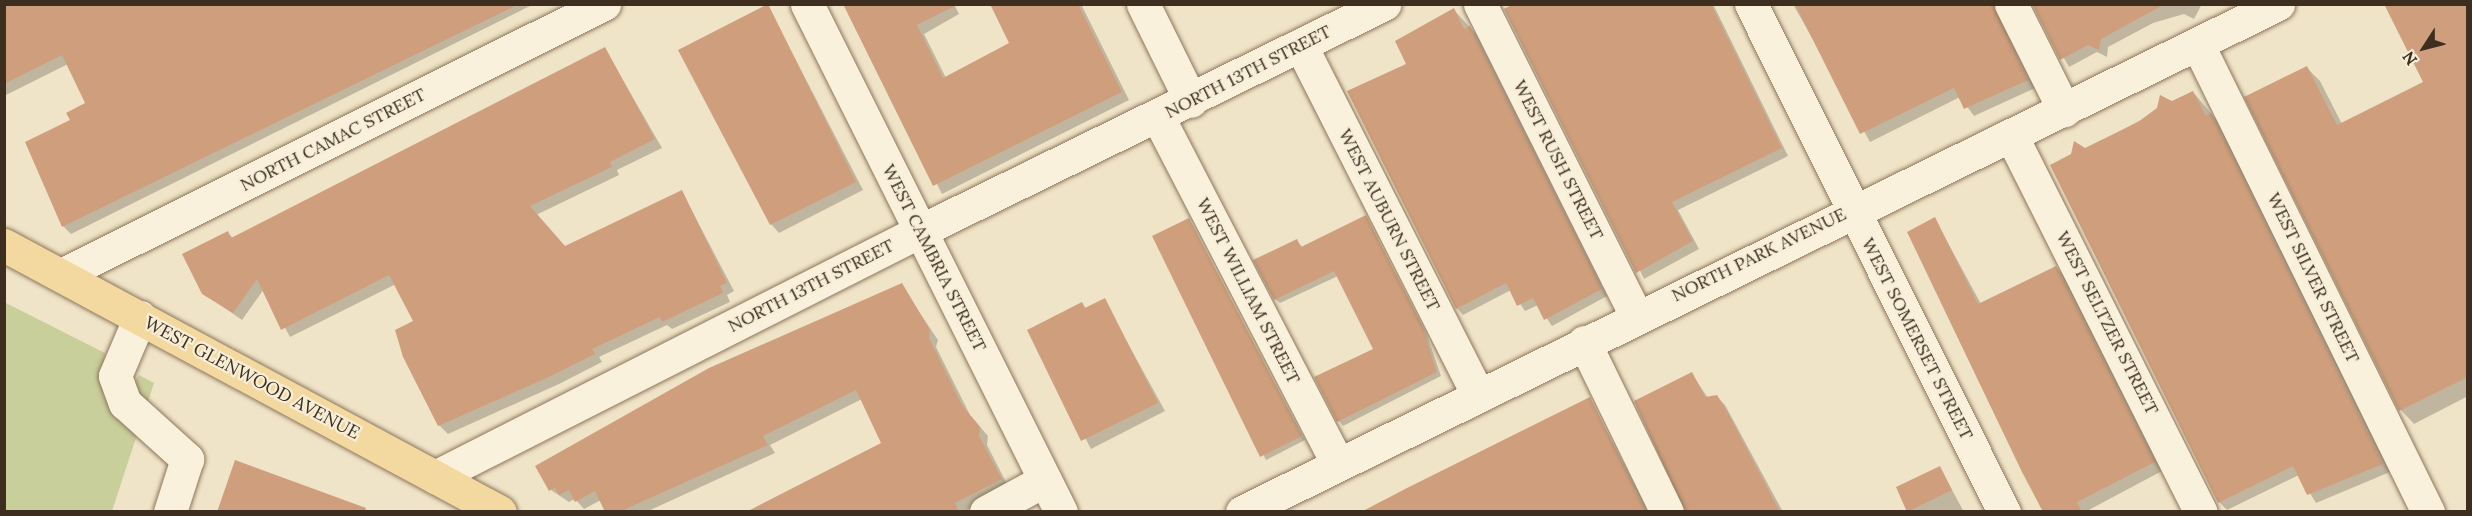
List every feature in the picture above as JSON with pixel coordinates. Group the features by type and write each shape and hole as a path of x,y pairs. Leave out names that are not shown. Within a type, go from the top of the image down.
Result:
{"main road":[{"name":"WEST GLENWOOD AVENUE","path":"4,245 500,512"}],"street":[{"name":"NORTH CAMAC STREET","path":"61,275 604,4"},
{"name":"WEST CAMBRIA STREET","path":"807,4 1061,512"},
{"path":"1143,4 1191,101"},
{"name":"NORTH 13TH STREET","path":"435,477 920,231 1191,101 1384,4"},
{"name":"WEST RUSH STREET","path":"1479,4 1636,315"},
{"name":"WEST SOMERSET STREET","path":"1751,4 2004,512"},
{"path":"2011,4 2064,110"},
{"name":"NORTH PARK AVENUE","path":"1242,512 1852,209 2198,45 2241,13 2278,4"},
{"name":"WEST SILVER STREET","path":"2198,45 2428,512"},
{"name":"WEST AUBURN STREET","path":"1301,46 1478,394"},
{"name":"WEST WILLIAM STREET","path":"1158,117 1338,464"},
{"name":"WEST SELTZER STREET","path":"2011,135 2201,512"},
{"path":"140,317 115,376 125,403 187,459 170,512"},
{"path":"1584,342 1667,512"},
{"path":"986,512 1045,480"}],"green space":[{"path":"4,302 105,353 103,370 132,388 139,375 154,383 112,511 5,511"}],"building":[{"path":"4,4 519,4 62,227 25,142 70,120 66,113 85,103 62,55 4,84"},
{"path":"768,4 856,182 770,225 678,50"},
{"path":"843,4 959,4 917,25 943,78 1009,43 990,4 1078,4 1122,92 933,186"},
{"path":"1513,4 1711,4 1782,148 1672,202 1693,241 1636,273 1504,9"},
{"path":"1795,4 1993,4 2028,80 1964,109 1954,88 1860,134"},
{"path":"2032,4 2165,4 2101,39 2099,50 2088,45 2060,60"},
{"path":"2384,4 2468,4 2468,377 2399,411 2244,97 2307,66 2337,125 2423,82"},
{"path":"1454,8 1464,29 1470,26 1602,289 1544,320 1533,298 1517,306 1506,283 1456,309 1347,91 1406,64 1395,41"},
{"path":"605,47 655,139 610,162 612,167 530,206 565,246 682,190 727,283 720,286 723,293 662,322 660,317 592,349 595,354 551,376 438,426 403,357 395,330 413,321 389,275 281,330 257,279 233,313 202,294 182,254 228,231 231,238"},
{"path":"2193,91 2206,116 2211,113 2383,464 2307,495 2293,466 2218,503 2050,165 2071,154 2074,141 2085,148 2138,122 2157,108 2160,95 2172,101"},
{"path":"1366,215 1422,326 1437,372 1337,422 1314,377 1373,349 1334,271 1274,300 1253,260 1297,239 1301,247"},
{"path":"1935,217 1978,304 2056,266 2155,462 2077,502 2082,512 2043,512 2022,472 1907,232"},
{"path":"1189,218 1302,436 1260,457 1152,236"},
{"path":"902,283 930,330 929,338 962,405 980,427 979,436 1002,479 955,503 959,512 746,512 881,443 856,390 763,436 768,445 619,512 605,512 595,491 575,502 569,490 559,495 555,488 549,491 535,466 709,368"},
{"path":"1105,298 1158,403 1081,441 1027,330 1082,302 1085,308"},
{"path":"1692,372 1705,397 1717,395 1780,512 1685,512 1634,401"},
{"path":"1590,397 1646,512 1361,512 1407,488"},
{"path":"235,460 366,508 365,512 217,512"},
{"path":"1940,466 1952,490 1907,512 1896,487"}]}
